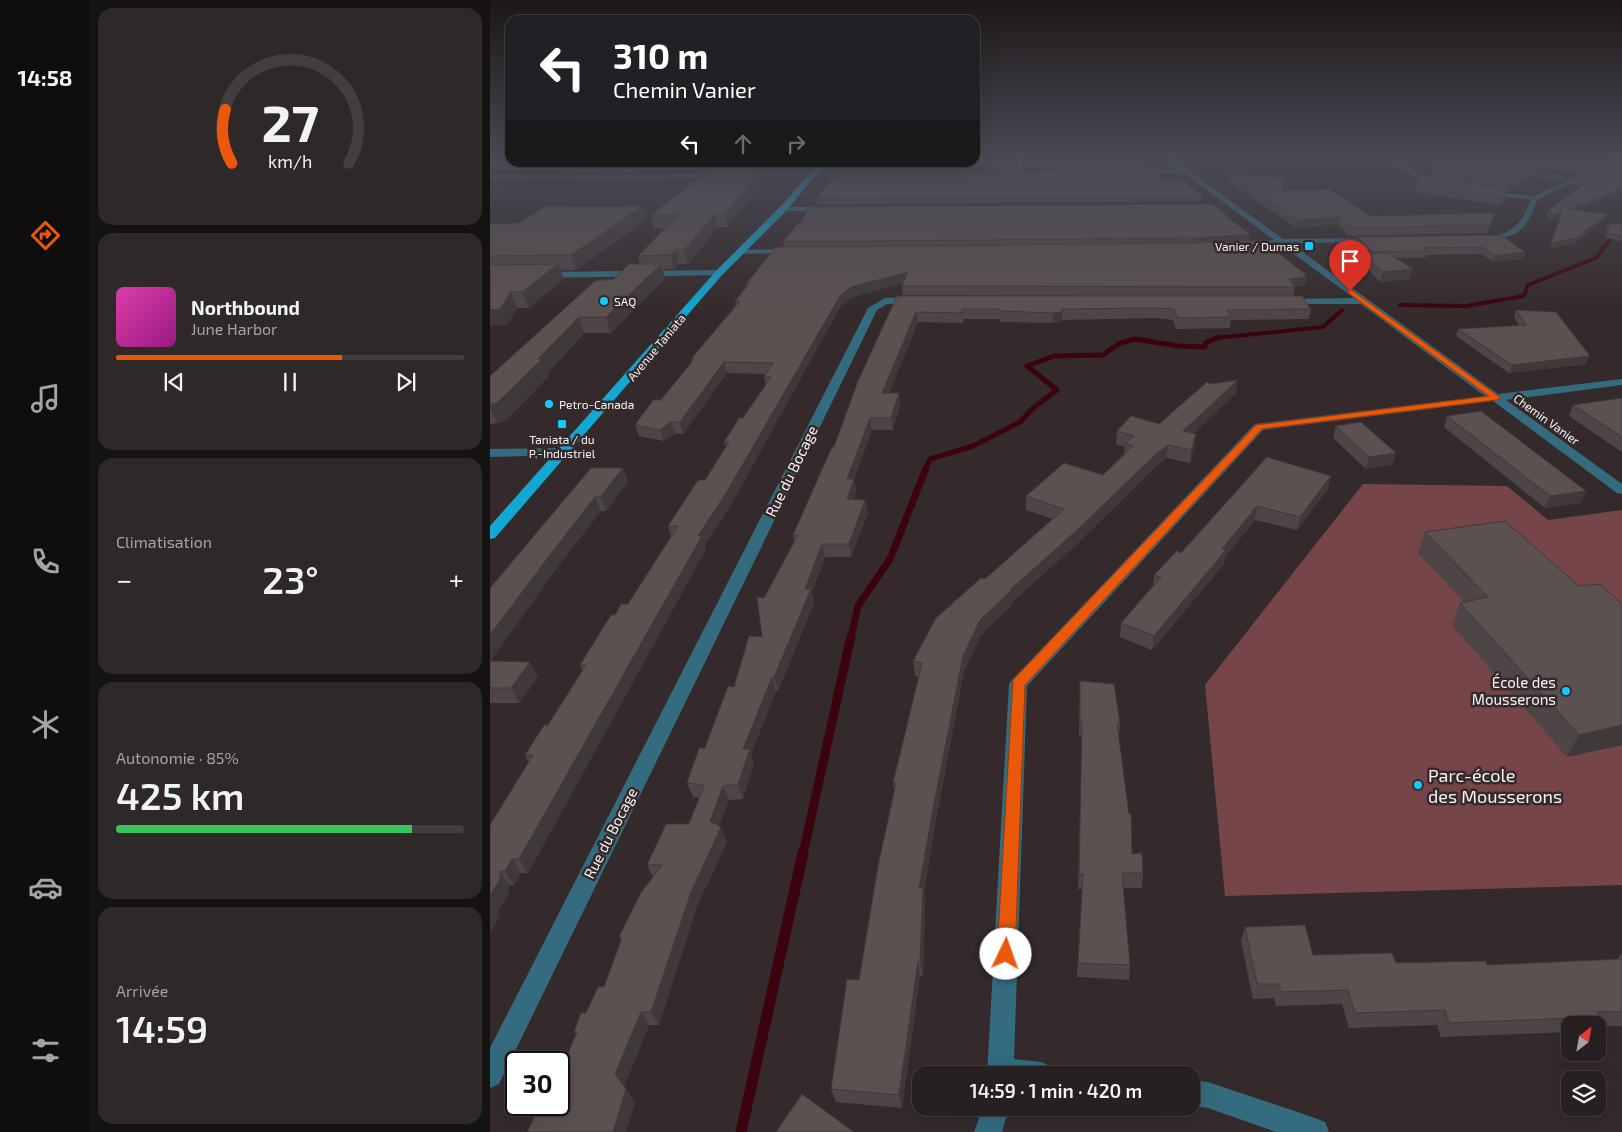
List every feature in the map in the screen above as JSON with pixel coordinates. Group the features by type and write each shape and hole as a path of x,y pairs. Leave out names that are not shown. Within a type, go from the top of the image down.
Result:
{"main road":[{"name":"Avenue Taniata","path":"490,535 719,273 783,209"}],"street":[{"path":"783,209 833,209"},
{"name":"Chemin Vanier","path":"1232,209 1282,241 1622,490"},
{"path":"1473,239 1502,236 1515,232 1525,224 1531,209"},
{"path":"1241,246 1282,241 1386,240"},
{"path":"738,252 798,251"},
{"path":"530,275 719,273"},
{"name":"Rue du Bocage","path":"490,1075 872,308 885,302 929,300"},
{"path":"1267,302 1363,301"},
{"path":"1000,1066 1018,684 1259,427 1622,382"},
{"path":"490,453 564,452"},
{"path":"1200,1095 1315,1132"},
{"path":"988,1132 993,1116"}],"shaded area":[{"name":"Parc-école des Mousserons","path":"1363,484 1507,486 1548,520 1622,510 1622,885 1225,896 1205,685"}],"building":[{"path":"541,209 639,209 571,255 490,256 490,224 519,223"},
{"path":"659,209 729,209 725,214 715,214 684,250 676,250 670,255 638,256 678,215 651,215"},
{"path":"808,209 1218,209 1250,234 1194,238 783,242 798,223 801,223"},
{"path":"1281,209 1360,209 1371,216 1495,213 1489,225 1350,228 1339,217 1298,220"},
{"path":"1569,209 1607,214 1576,238 1551,243 1562,212 1552,216 1549,210"},
{"path":"1609,224 1622,224 1622,236 1608,233"},
{"path":"1501,235 1525,252 1495,256 1483,247 1424,248 1427,251 1371,252 1357,237"},
{"path":"1261,240 1307,275 1303,275 1306,277 1289,279 1295,287 902,286 908,272 851,287 840,296 728,490 698,536 702,536 519,859 512,859 505,871 500,871 500,879 490,896 490,825 533,755 525,755 544,725 548,725 586,665 580,665 611,615 615,615 621,604 628,604 678,526 668,526 698,480 705,480 729,442 724,442 739,418 743,418 771,377 764,377 773,363 724,362 680,422 671,422 660,430 635,425 653,400 661,400 694,359 691,359 740,301 735,301 749,284 746,284 776,247 1195,243"},
{"path":"1364,253 1388,253 1413,269 1382,272"},
{"path":"558,264 522,292 511,292 500,309 490,310 490,265"},
{"path":"629,264 661,264 606,317 579,317 538,359 542,359 498,402 490,405 490,376 595,281 614,279"},
{"path":"897,296 1302,296 1311,309 1227,310 1231,317 1177,318 1174,309 1157,308 1062,309 1062,312 1053,313 999,311 1000,309 962,309 962,313 916,312 882,393 899,393 891,418 870,418 847,479 854,479 847,499 865,500 849,544 822,544 805,589 811,589 743,749 750,749 738,784 723,786 710,821 721,827 691,892 651,1012 641,1012 615,1074 626,1089 613,1132 527,1132 535,1116 570,1116 569,1051 577,1032 574,1032 581,1013 586,1013 598,987 604,987 622,938 619,937 640,894 663,864 647,865 666,824 689,824 704,785 687,783 699,748 705,748 728,686 734,687 749,636 762,637 757,597 764,598 798,535 793,535 832,447 834,447 858,381"},
{"path":"1516,310 1556,312 1590,356 1512,365 1458,329 1527,325"},
{"path":"1238,380 1183,431 1196,434 1191,450 1168,445 1156,454 980,620 963,656 919,888 923,888 920,962 918,962 899,1095 831,1089 847,979 859,980 878,866 896,783 893,783 922,663 913,661 936,618 981,578 985,579 1064,509 1026,496 1064,463 1103,475 1133,446 1125,444 1134,436 1117,431 1131,416 1159,424 1207,382 1211,384"},
{"path":"1622,398 1622,437 1573,405"},
{"path":"1481,411 1586,491 1550,496 1447,416"},
{"path":"1361,422 1396,453 1369,457 1336,426"},
{"path":"1267,457 1331,476 1300,517 1257,506 1222,549 1226,550 1154,636 1121,623 1161,577 1154,575 1177,551 1181,553"},
{"path":"591,468 623,468 600,497 595,497 490,635 490,588"},
{"name":"École des Mousserons","path":"1505,521 1579,586 1600,584 1622,604 1622,725 1579,735 1460,603 1488,597 1425,532"},
{"path":"490,661 530,662 511,688 490,688"},
{"path":"1080,681 1114,684 1120,723 1117,723 1129,814 1131,814 1132,854 1142,853 1143,873 1122,873 1130,965 1078,963 1083,874 1079,874 1082,722 1080,722"},
{"path":"1305,925 1313,955 1392,953 1396,963 1486,961 1487,965 1622,959 1622,1012 1597,1012 1599,1016 1561,1016 1561,1019 1449,1023 1445,1010 1355,1013 1348,990 1281,992 1279,984 1257,984 1245,927"},
{"path":"802,1094 854,1132 776,1132"}],"waterway":[{"path":"1611,236 1622,228"},
{"path":"1400,305 1466,306 1524,296 1528,285 1596,258 1613,235"},
{"path":"1217,338 1323,327 1342,310"},
{"path":"926,469 930,459 973,446 1020,422 1033,408 1057,390 1027,366 1054,356 1103,355 1120,343 1135,339 1179,346 1205,347 1205,343 1217,338"},
{"path":"851,637 858,606 890,559 926,468"},
{"path":"803,854 851,636"},
{"path":"741,1132 803,853"}],"place":[{"name":"Vanier / Dumas","path":"1309,246"},
{"name":"SAQ","path":"604,301"},
{"name":"Petro-Canada","path":"549,404"},
{"name":"Taniata / du P.-Industriel","path":"562,424"},
{"name":"École des Mousserons","path":"1566,691"},
{"name":"Parc-école des Mousserons","path":"1418,785"}],"route":[{"path":"1006,954 1018,684 1259,427 1496,398 1350,291"}]}
